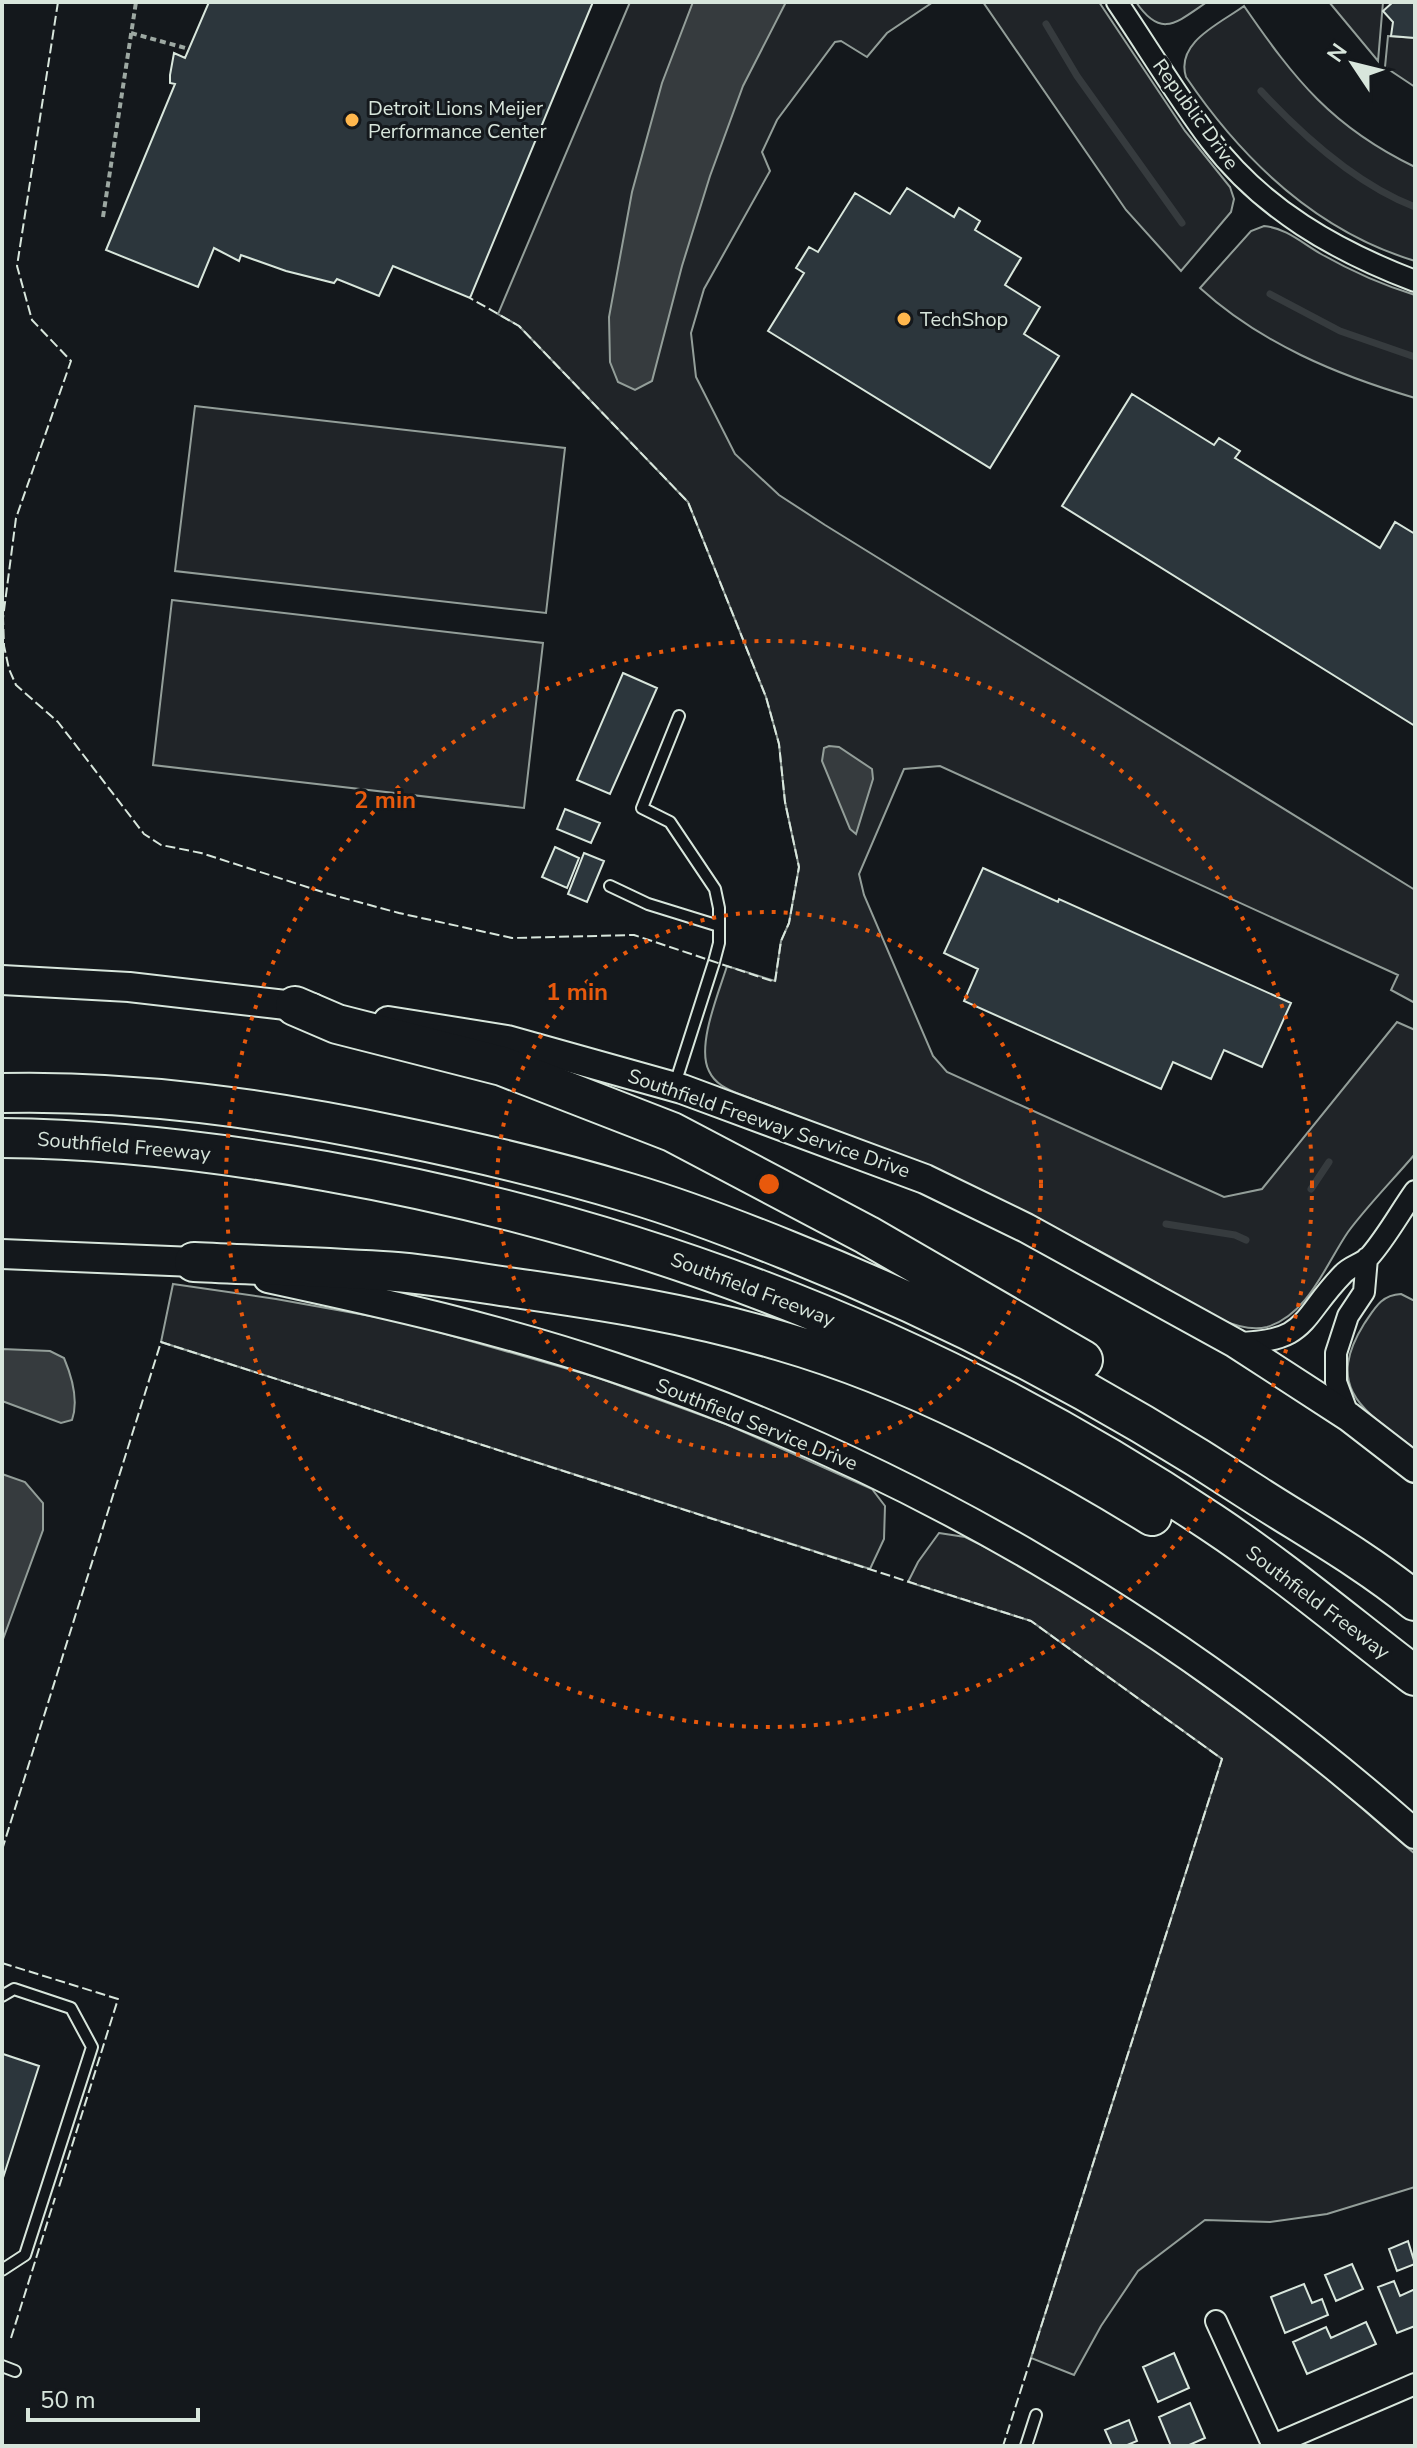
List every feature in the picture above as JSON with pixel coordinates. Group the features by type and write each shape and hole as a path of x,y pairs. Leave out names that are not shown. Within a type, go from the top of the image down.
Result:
{"highway":[{"path":"295,1006 337,1024 502,1066 672,1132 746,1170 867,1235 1202,1430 1281,1483 1408,1596"},
{"path":"2,1093 68,1091 141,1097 314,1120 507,1159 630,1193 710,1220 908,1300 1096,1395 1164,1435 1408,1596"},
{"name":"Southfield Freeway","path":"2,1138 175,1148 378,1180 619,1239 692,1264 885,1340 1099,1452 1213,1523 1415,1676"},
{"path":"194,1262 383,1271 471,1282 683,1315 782,1341 864,1369 996,1428 1109,1490 1234,1565 1306,1591"}],"main road":[{"name":"Southfield Freeway Service Drive","path":"2,980 129,987 295,1006 507,1040 674,1086 925,1179 1026,1228 1235,1343 1349,1417 1415,1468"},
{"name":"Southfield Service Drive","path":"2,1254 194,1262 422,1311 614,1367 705,1400 839,1455 919,1493 1126,1614 1230,1685 1309,1745 1415,1834"}],"street":[{"name":"Republic Drive","path":"1117,2 1210,141 1255,189 1316,235 1364,261 1415,281"},
{"path":"1235,1343 1265,1343 1282,1338 1301,1326 1345,1271 1367,1258 1415,1191"},
{"path":"1349,1417 1336,1382 1336,1353 1348,1316 1364,1292 1367,1258"},
{"path":"1216,2321 1273,2445 1415,2384"}],"lane":[{"path":"674,1086 719,943 719,908 715,889 670,822 642,808 679,716"},
{"path":"610,886 648,904 719,926"},
{"path":"2,1996 14,1989 71,2008 92,2047 25,2255 2,2270"},
{"path":"2,2366 15,2371"},
{"path":"1026,2446 1036,2415"}],"path":[{"path":"103,217 136,2"},
{"path":"131,33 189,49"}],"shaded area":[{"path":"630,2 933,2 887,33 867,57 841,41 835,42 777,120 762,152 770,171 704,289 691,333 696,377 735,454 779,495 825,525 1415,890 1415,1003 1391,990 1398,975 940,766 904,769 859,874 864,895 933,1056 947,1072 1224,1197 1262,1189 1397,1022 1415,1030 1415,1154 1348,1232 1305,1300 1281,1321 1267,1327 1253,1328 1223,1321 1052,1226 897,1156 730,1090 718,1083 709,1071 705,1048 707,1034 727,966 775,981 799,867 785,802 779,744 766,697 688,502 519,326 498,314"},
{"path":"693,2 786,2 743,86 710,176 682,266 652,381 635,390 618,382 610,362 609,317 632,192 662,83"},
{"path":"983,2 1099,2 1185,131 1230,187 1234,199 1231,212 1181,271 1126,210"},
{"path":"1136,2 1207,2 1178,21 1161,24 1153,21"},
{"path":"1329,2 1383,2 1378,61"},
{"path":"1244,6 1299,79 1338,118 1386,152 1415,167 1415,261 1345,231 1285,189 1232,137 1186,77 1184,65 1193,44"},
{"path":"1388,36 1415,38 1415,87 1385,67"},
{"path":"1264,226 1287,233 1355,272 1415,295 1415,398 1357,379 1301,355 1248,325 1200,288 1251,231"},
{"path":"195,406 565,448 546,613 175,571"},
{"path":"172,600 543,643 524,808 153,765"},
{"path":"839,747 872,769 873,779 856,834 850,829 822,761 824,748"},
{"path":"173,1284 404,1322 596,1377 726,1424 872,1489 885,1506 884,1539 870,1569 161,1342"},
{"path":"1401,1294 1415,1301 1415,1449 1367,1411 1349,1383 1348,1366 1352,1347 1364,1324 1383,1300"},
{"path":"2,1349 50,1351 64,1358 74,1389 72,1420 61,1423 2,1401"},
{"path":"2,1474 25,1482 43,1503 43,1530 2,1642"},
{"path":"939,1533 965,1537 1016,1562 1155,1650 1300,1755 1415,1854 1415,2187 1327,2214 1270,2222 1205,2220 1138,2271 1101,2326 1074,2375 1031,2358 1222,1759 1031,1621 908,1582"}],"building":[{"name":"Detroit Lions Meijer Performance Center","path":"209,2 593,2 470,298 393,266 379,296 337,279 334,283 286,271 241,255 239,261 214,248 198,287 106,250 175,84 170,83 174,53 185,58"},
{"path":"1393,2 1415,2 1415,38 1391,36 1393,22 1383,11"},
{"name":"TechShop","path":"907,188 954,217 959,208 980,221 975,230 1021,258 1005,285 1040,307 1024,334 1059,356 990,468 768,331 804,273 796,268 809,247 818,252 855,193 890,214"},
{"path":"1132,394 1214,445 1219,438 1240,451 1235,458 1380,548 1395,522 1415,534 1415,726 1062,506"},
{"path":"623,673 657,688 610,794 577,780"},
{"path":"565,809 600,823 591,843 557,829"},
{"path":"555,847 579,858 567,888 542,877"},
{"path":"584,853 604,861 587,902 568,894"},
{"path":"983,868 1291,1003 1262,1067 1224,1050 1211,1079 1173,1062 1161,1089 964,1001 978,969 944,953"},
{"path":"3,2054 39,2066 2,2181 2,2058"},
{"path":"1408,2241 1415,2264 1397,2271 1389,2249"},
{"path":"1352,2264 1363,2289 1336,2301 1325,2275"},
{"path":"1394,2281 1400,2296 1415,2289 1415,2326 1397,2333 1378,2287"},
{"path":"1304,2284 1312,2303 1322,2299 1328,2315 1285,2333 1271,2297"},
{"path":"1366,2322 1376,2344 1307,2374 1293,2342 1326,2327 1331,2338"},
{"path":"1174,2353 1189,2388 1158,2402 1143,2367"},
{"path":"1190,2403 1205,2438 1187,2446 1171,2446 1159,2417"},
{"path":"1129,2420 1137,2441 1125,2446 1112,2446 1105,2430"}],"waterway":[{"path":"1046,24 1077,76 1182,223"},
{"path":"1261,91 1294,125 1332,157 1373,186 1415,207"},
{"path":"1270,294 1340,331 1415,357"},
{"path":"1311,1189 1329,1162"},
{"path":"1166,1224 1235,1235 1246,1240"}],"fence":[{"path":"58,2 17,266 32,320 71,361 16,518 3,618 4,646 16,685 58,722 144,834 161,845 201,853 399,913 512,938 634,935 775,982 781,941 789,923 799,867 785,802 779,744 766,697 688,502 519,326 470,298"},
{"path":"2,1850 161,1342 1031,1621 1222,1759 1003,2446"},
{"path":"2,1963 118,1999 59,2187"},
{"path":"11,2338 55,2198"}],"place":[{"name":"Detroit Lions Meijer Performance Center","path":"352,120"},
{"name":"TechShop","path":"904,319"}]}
